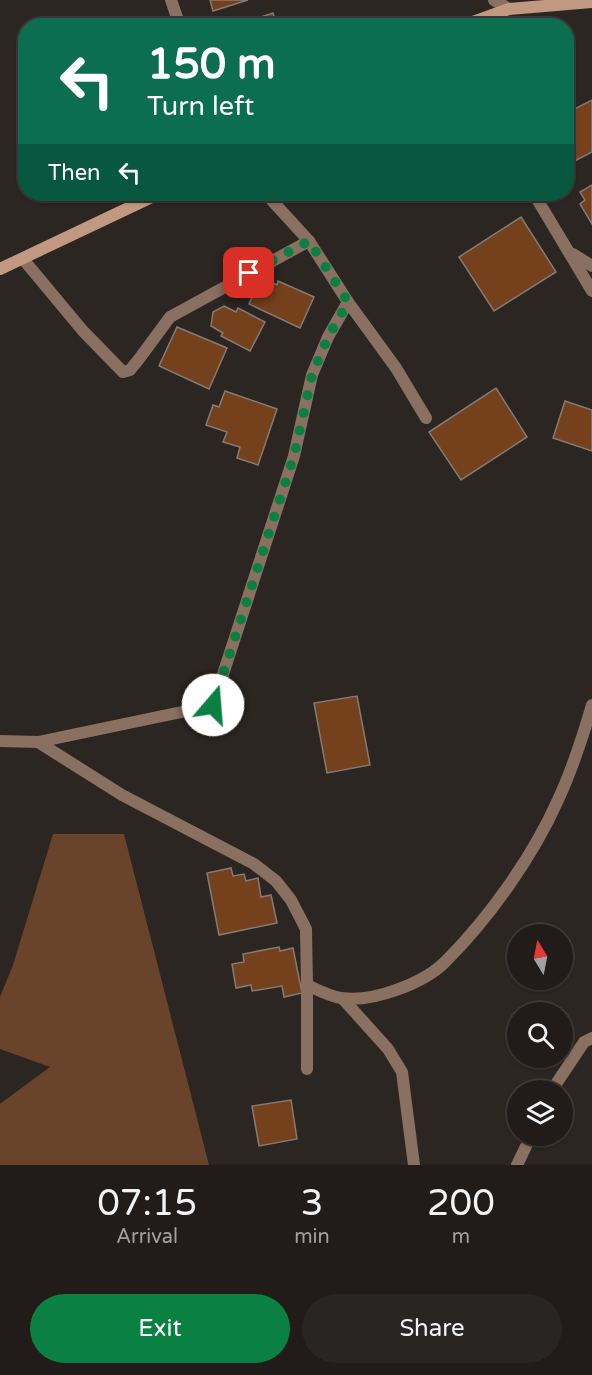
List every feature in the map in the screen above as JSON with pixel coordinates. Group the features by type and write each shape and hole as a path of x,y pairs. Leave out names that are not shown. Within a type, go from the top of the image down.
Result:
{"street":[{"path":"171,0 177,18"},
{"path":"494,0 509,9"},
{"path":"484,18 509,9 592,3"},
{"path":"0,269 143,201"},
{"path":"272,201 309,241 348,302 396,368 426,418"},
{"path":"538,201 592,291"},
{"path":"23,259 83,331 123,372 130,370 170,317 309,241"},
{"path":"570,252 592,266"},
{"path":"213,705 294,456 312,375 328,337 348,302"},
{"path":"0,741 38,742 239,700"},
{"path":"307,985 343,999 367,997 404,988 445,963 503,893 531,852 559,800 592,705"},
{"path":"38,742 132,801 254,864 276,881 291,900 306,929 307,1069"},
{"path":"343,999 388,1049 402,1072 414,1165"},
{"path":"559,1080 584,1042 592,1038"},
{"path":"518,1165 527,1146"}],"shaded area":[{"path":"53,834 124,834 209,1165 0,1165 0,1104 50,1067 0,1049 0,997 13,965"}],"building":[{"path":"210,0 248,0 213,11"},
{"path":"273,13 275,18 258,18"},
{"path":"592,100 592,152 574,161 574,109"},
{"path":"592,185 592,224 580,204 585,200 580,192"},
{"path":"521,217 556,272 494,311 459,257"},
{"path":"267,280 277,285 278,281 314,297 300,328 249,304 259,281 265,284"},
{"path":"224,306 236,312 238,308 265,322 250,351 221,336 223,333 211,326 213,312"},
{"path":"177,327 227,348 209,389 159,366"},
{"path":"496,388 527,437 461,480 429,432"},
{"path":"225,391 277,409 258,465 237,458 240,447 223,442 227,432 206,425 213,405 219,407"},
{"path":"565,401 592,410 592,451 553,438"},
{"path":"357,696 370,765 327,773 314,703"},
{"path":"231,868 233,876 244,874 246,881 258,878 261,897 271,895 277,923 219,935 207,873"},
{"path":"279,947 280,951 293,948 302,993 284,997 282,986 252,991 251,985 236,988 232,964 244,962 243,954"},
{"path":"291,1100 297,1139 259,1146 252,1106"}],"route":[{"path":"213,705 294,456 312,375 328,337 348,302 309,241 249,273"}]}
